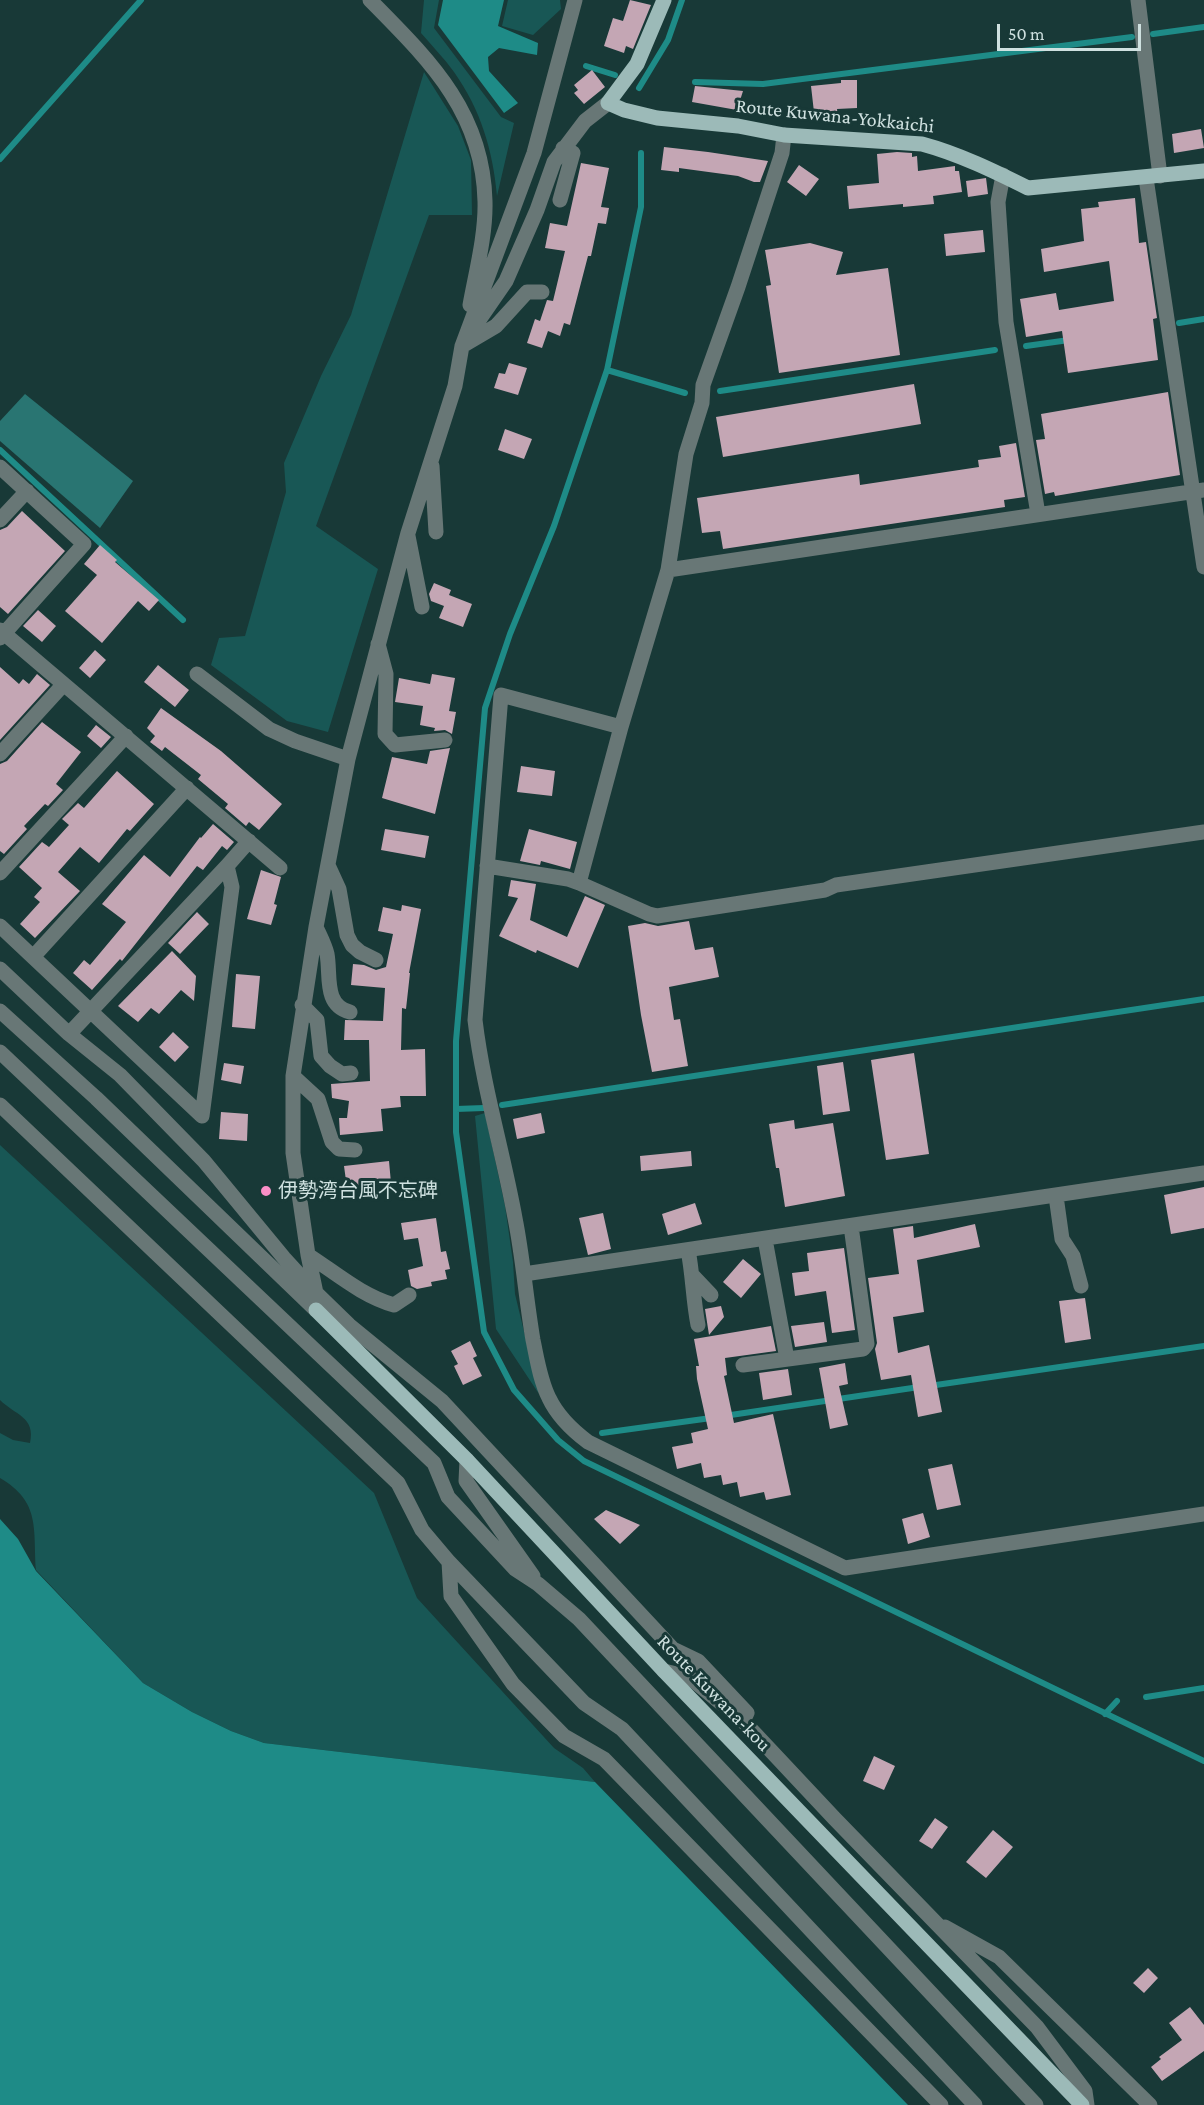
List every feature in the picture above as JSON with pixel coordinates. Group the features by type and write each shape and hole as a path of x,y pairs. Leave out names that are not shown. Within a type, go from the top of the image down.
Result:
{"main road":[{"path":"608,103 637,64 664,0"},
{"name":"Route Kuwana-Yokkaichi","path":"608,103 624,110 657,118 738,126 784,135 922,144 943,150 1028,188 1204,171"},
{"name":"Route Kuwana-kou","path":"316,1310 467,1460 664,1671 1082,2105"}],"street":[{"path":"316,1310 316,1293 293,1153 293,1076 302,1005 348,759 408,533 455,386 480,255 485,201 479,158 462,109 454,95 431,63 370,0"},
{"path":"462,346 534,153 575,0"},
{"path":"1138,0 1153,177 1199,491 1204,567"},
{"path":"462,346 506,281 537,210 554,162 585,121 608,103"},
{"path":"579,883 621,727 668,570 686,454 702,403 703,385 775,176 782,153 784,135"},
{"path":"560,200 573,153 563,148"},
{"path":"1003,176 998,202 1006,322 1038,514"},
{"path":"462,346 496,326 527,292 542,292"},
{"path":"432,457 436,532"},
{"path":"0,466 84,544 1,634 126,736 280,868"},
{"path":"0,520 27,491"},
{"path":"668,570 1199,491"},
{"path":"408,533 422,607"},
{"path":"377,643 386,674 385,734 395,745 445,740"},
{"path":"196,674 269,729 295,741 348,759"},
{"path":"0,754 63,685"},
{"path":"621,727 501,695 475,1020 480,1062 515,1218 538,1368 548,1397 572,1430 588,1442 845,1568 1204,1514"},
{"path":"0,873 126,736"},
{"path":"33,957 187,788"},
{"path":"487,866 568,879 649,914 657,915 825,890 836,885 1204,832"},
{"path":"69,1034 249,841"},
{"path":"328,865 339,889 346,935 360,952 376,960"},
{"path":"0,926 92,1010 202,1116 232,887 227,866"},
{"path":"316,927 327,952 331,995 336,1006 350,1012"},
{"path":"0,969 69,1034 120,1075 204,1161 316,1293 349,1325 442,1401 674,1649 698,1661 747,1713 743,1720"},
{"path":"302,1005 317,1020 321,1056 342,1074 351,1072"},
{"path":"0,1011 96,1098 316,1310"},
{"path":"0,1052 434,1462 448,1497 516,1569 538,1584 579,1619 1036,2105"},
{"path":"293,1076 318,1099 332,1142 339,1149 355,1150"},
{"path":"0,1105 398,1483 422,1530 449,1562 584,1703 622,1729 975,2105"},
{"path":"524,1274 1204,1173"},
{"path":"1056,1196 1062,1239 1073,1256 1081,1287"},
{"path":"743,1365 863,1349 867,1344 851,1227"},
{"path":"765,1239 787,1359"},
{"path":"688,1250 693,1276 692,1296 698,1325"},
{"path":"308,1255 361,1292 379,1301 394,1305 409,1295"},
{"path":"693,1276 711,1295"},
{"path":"467,1460 466,1481 538,1584"},
{"path":"449,1562 451,1596 513,1684 564,1736 604,1759 941,2105"},
{"path":"664,1671 689,1677 743,1720 834,1818 1037,2027 1085,2091 1087,2105"},
{"path":"929,1917 999,1957 1150,2105"}],"shaded area":[{"path":"424,0 439,0 434,28 501,117 514,123 497,196 489,147 472,101 454,72 421,33"},
{"path":"443,0 504,0 498,26 538,43 537,55 499,48 488,57 489,71 518,103 504,113 438,25"},
{"path":"508,0 560,0 561,9 533,35 502,26"},
{"path":"424,72 458,126 471,160 472,215 429,215 316,526 378,569 328,732 287,721 211,665 219,638 245,636 286,492 284,463 321,376 351,315"},
{"path":"25,394 133,481 100,528 0,441 0,421"},
{"path":"485,1113 505,1206 515,1294 539,1394 496,1329 475,1116"},
{"path":"0,1145 374,1493 417,1598 554,1748 583,1768 595,1782 264,1743 231,1731 192,1712 143,1683 36,1570 34,1529 29,1507 13,1487 0,1478 0,1433 13,1440 30,1443 31,1434 30,1427 23,1417 0,1400"},
{"path":"0,1519 18,1539 36,1571 143,1683 192,1712 231,1731 264,1743 595,1782 908,2105 0,2105"}],"building":[{"path":"630,0 651,5 633,49 626,46 624,53 604,46 613,18 623,21"},
{"path":"592,70 605,87 584,104 574,93 578,90 574,85"},
{"path":"841,80 857,80 857,108 837,109 838,118 815,121 811,86 841,83"},
{"path":"695,86 743,91 737,110 692,102"},
{"path":"1201,129 1204,148 1174,153 1172,134"},
{"path":"664,147 768,161 760,182 738,176 679,168 679,172 661,170"},
{"path":"912,153 912,157 917,156 918,171 955,166 955,171 959,171 962,192 933,196 934,204 903,207 903,204 849,209 847,186 879,183 877,154"},
{"path":"581,163 609,168 601,207 609,208 606,224 598,223 591,256 588,256 570,325 564,323 560,336 548,331 542,348 527,343 535,319 540,321 547,300 553,301 565,251 545,248 550,223 567,226"},
{"path":"799,165 819,179 806,196 787,182"},
{"path":"986,178 988,194 968,197 966,181"},
{"path":"1135,198 1139,243 1146,242 1157,318 1153,319 1158,360 1068,373 1062,331 1026,337 1020,299 1056,293 1059,310 1114,301 1109,261 1044,272 1041,249 1084,241 1081,209 1099,207 1098,202"},
{"path":"983,230 985,252 946,256 944,234"},
{"path":"810,243 843,252 836,275 888,268 900,355 779,373 766,286 771,285 765,250"},
{"path":"509,363 527,368 518,395 494,388 499,373 505,374"},
{"path":"914,384 921,424 723,457 716,417"},
{"path":"1168,392 1180,475 1055,496 1054,492 1045,494 1036,440 1045,439 1041,414"},
{"path":"505,429 532,439 524,459 498,450"},
{"path":"1016,443 1025,497 1004,500 1005,507 723,549 720,531 702,533 697,498 859,474 860,485 979,467 978,460 1001,457 999,446"},
{"path":"22,511 65,551 8,614 0,607 0,530 7,527"},
{"path":"100,545 117,560 115,562 159,600 149,611 138,601 102,643 65,611 97,575 84,564"},
{"path":"434,583 451,590 449,595 472,604 463,627 439,618 444,606 431,601 429,594"},
{"path":"38,610 56,626 42,642 23,626"},
{"path":"95,650 106,660 90,678 79,668"},
{"path":"158,665 189,690 175,707 144,682"},
{"path":"0,667 19,684 23,679 29,684 37,674 50,685 0,740"},
{"path":"432,674 455,678 449,711 456,712 452,734 445,730 434,731 435,728 420,725 423,706 395,702 399,678 430,684"},
{"path":"161,708 221,751 282,804 259,830 249,822 246,826 225,808 228,804 198,779 201,775 165,747 162,751 150,742 155,736 147,728"},
{"path":"42,722 81,752 56,784 63,790 48,806 45,804 24,826 27,829 4,854 0,851 0,764 7,761"},
{"path":"96,725 111,737 101,748 87,736"},
{"path":"450,748 435,814 382,798 392,757 427,764 430,751"},
{"path":"521,766 555,771 552,796 517,792"},
{"path":"117,771 154,804 130,831 127,829 99,863 80,847 58,872 80,891 35,938 20,924 40,902 34,897 42,888 19,867 42,842 49,847 69,825 62,819 78,803 84,808"},
{"path":"213,824 234,842 227,850 222,846 203,870 197,866 122,961 120,959 92,990 73,973 84,960 90,965 126,922 102,904 144,855 170,877 200,837"},
{"path":"385,829 429,836 425,858 381,850"},
{"path":"529,829 577,842 570,869 541,861 540,865 520,861"},
{"path":"261,870 281,877 271,925 247,919"},
{"path":"511,880 536,884 530,920 567,937 585,896 605,905 578,968 537,950 536,953 499,936 518,898 508,896"},
{"path":"402,905 421,909 409,973 406,1009 402,1008 401,1050 425,1049 426,1096 400,1096 401,1107 381,1109 383,1131 340,1135 339,1118 347,1118 349,1101 332,1098 331,1084 370,1081 369,1040 344,1040 345,1020 383,1021 385,988 351,985 353,964 364,965 376,970 386,967 393,934 378,931 383,907 401,911"},
{"path":"197,912 209,924 180,954 168,943"},
{"path":"689,921 695,950 713,947 719,977 669,987 674,1020 680,1019 688,1066 652,1072 628,926 645,923 658,926"},
{"path":"172,951 196,976 194,1001 181,990 159,1014 151,1008 138,1022 118,1006"},
{"path":"236,974 260,976 255,1029 232,1027"},
{"path":"173,1032 189,1047 175,1062 159,1047"},
{"path":"914,1053 929,1154 886,1160 871,1060"},
{"path":"843,1062 850,1111 823,1115 817,1066"},
{"path":"224,1063 244,1066 241,1084 221,1080"},
{"path":"221,1112 248,1114 247,1141 219,1139"},
{"path":"541,1113 545,1133 517,1139 513,1119"},
{"path":"794,1120 795,1129 833,1123 845,1196 785,1207 769,1124"},
{"path":"691,1151 692,1166 641,1171 640,1156"},
{"path":"389,1161 391,1183 347,1188 344,1166"},
{"path":"1204,1187 1204,1228 1171,1234 1164,1195"},
{"path":"695,1203 702,1224 668,1235 662,1214"},
{"path":"603,1213 611,1249 588,1255 579,1218"},
{"path":"436,1218 441,1252 446,1251 450,1269 445,1270 447,1279 431,1282 432,1286 417,1289 411,1286 408,1270 423,1266 418,1238 404,1240 401,1223"},
{"path":"975,1224 980,1247 917,1260 924,1312 893,1317 898,1353 929,1345 942,1412 918,1417 911,1375 881,1380 875,1349 877,1343 868,1278 899,1274 893,1229 913,1226 914,1238"},
{"path":"844,1248 855,1330 832,1333 826,1291 795,1296 792,1273 809,1271 807,1253"},
{"path":"743,1259 761,1274 741,1298 723,1282"},
{"path":"1085,1298 1091,1339 1065,1343 1059,1301"},
{"path":"721,1306 724,1317 709,1335 705,1309"},
{"path":"824,1322 827,1342 795,1347 791,1326"},
{"path":"771,1326 776,1351 725,1358 727,1375 724,1376 734,1423 773,1414 791,1495 766,1500 764,1492 740,1497 737,1482 723,1485 721,1475 704,1478 701,1463 677,1469 672,1447 693,1443 691,1433 708,1429 697,1379 696,1366 699,1366 694,1339"},
{"path":"470,1341 477,1356 473,1358 482,1376 463,1385 454,1366 458,1364 451,1351"},
{"path":"845,1363 848,1384 839,1386 848,1425 830,1429 819,1368"},
{"path":"788,1369 792,1395 763,1400 759,1373"},
{"path":"952,1464 961,1505 937,1510 928,1469"},
{"path":"606,1510 640,1525 620,1544 594,1519"},
{"path":"923,1513 930,1537 908,1544 902,1519"},
{"path":"874,1756 895,1766 884,1790 863,1781"},
{"path":"935,1818 948,1827 932,1849 919,1841"},
{"path":"993,1830 1013,1847 986,1878 966,1862"},
{"path":"1148,1968 1158,1978 1144,1993 1133,1983"},
{"path":"1190,2007 1204,2025 1204,2051 1162,2081 1151,2067 1161,2059 1159,2057 1182,2040 1169,2023"}],"waterway":[{"path":"0,159 141,0"},
{"path":"639,88 668,40 682,0"},
{"path":"1153,34 1204,27"},
{"path":"695,82 763,84 1132,37"},
{"path":"586,66 615,75"},
{"path":"641,153 641,207 607,370 554,526 510,634 485,708 456,1041 456,1132 484,1332 514,1390 558,1440 584,1461 1204,1761"},
{"path":"1179,323 1204,319"},
{"path":"1026,346 1069,340"},
{"path":"720,391 995,350"},
{"path":"607,370 685,393"},
{"path":"0,450 183,620"},
{"path":"502,1105 1204,999"},
{"path":"456,1109 484,1108"},
{"path":"929,1386 1204,1346"},
{"path":"724,1416 919,1387"},
{"path":"602,1433 711,1418"},
{"path":"1146,1697 1204,1688"},
{"path":"1105,1714 1117,1701"}],"place":[{"name":"伊勢湾台風不忘碑","path":"266,1191"}]}
